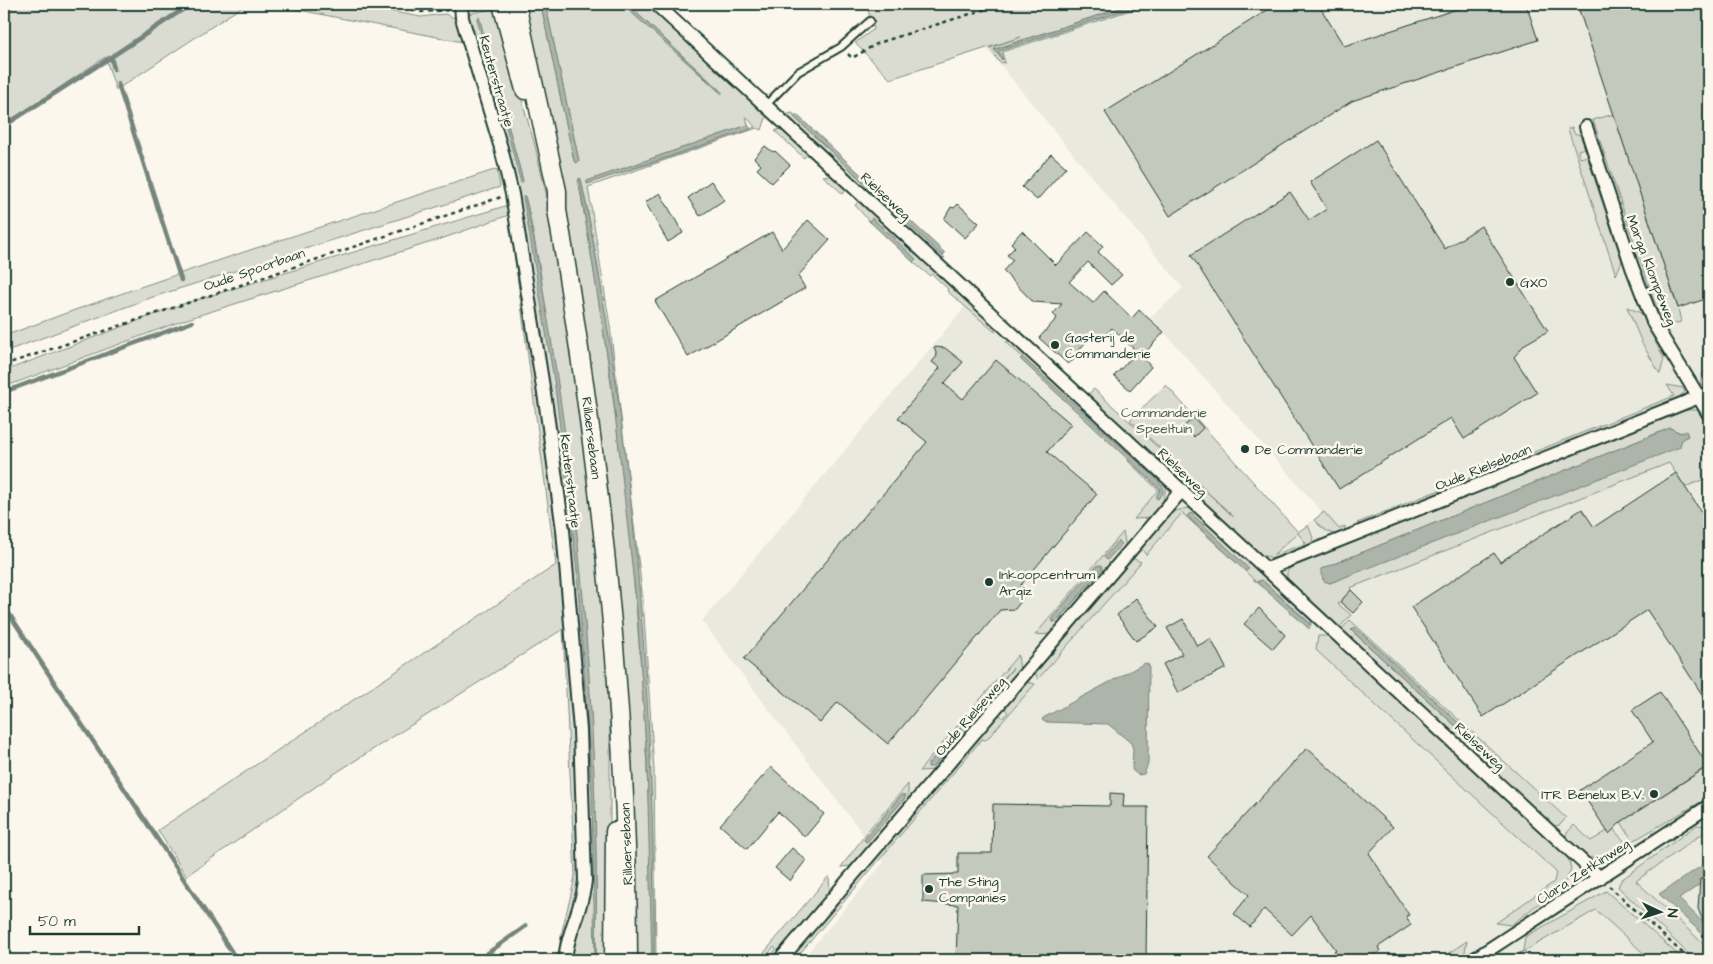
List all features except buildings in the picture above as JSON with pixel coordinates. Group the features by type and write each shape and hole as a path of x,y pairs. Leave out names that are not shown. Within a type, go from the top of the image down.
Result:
{"street":[{"name":"Rillaersebaan","path":"502,4 550,193 557,210"},
{"name":"Rillaersebaan","path":"516,4 557,191 557,210 591,428 604,543 615,669 620,693 626,829 628,960"},
{"name":"Rielseweg","path":"656,4 1600,878"},
{"name":"Keuterstraatje","path":"461,8 501,148 512,194 545,397 563,530 580,730 585,888 569,937 565,960"},
{"name":"Marga Klompéweg","path":"1586,127 1635,276 1654,324 1704,395 1709,414"},
{"name":"Oude Rielsebaan","path":"1267,569 1704,395"},
{"name":"Oude Rielseweg","path":"780,960 1182,490"},
{"name":"Rillaersebaan","path":"614,960 615,764 612,694 615,669"},
{"name":"Clara Zetkinweg","path":"1473,960 1709,806"}],"lane":[{"path":"766,105 798,72 841,47 870,21"}],"path":[{"path":"381,4 422,12 461,8"},
{"path":"841,47 852,58 878,43 1002,4"},
{"name":"Oude Spoorbaan","path":"4,365 465,207 512,194"},
{"path":"1600,878 1690,960"}],"shaded area":[{"path":"546,4 563,4 549,7 547,11 579,161 577,163 574,161 542,10"},
{"path":"622,4 627,4 722,94"},
{"path":"1067,4 1709,4 1709,960 809,960 809,951 884,862 702,621 969,302 1254,570 1322,512 1151,317 1183,288 974,33"},
{"path":"1133,4 1143,4 999,51 1003,60 994,50"},
{"path":"479,17 523,181 521,183 477,19"},
{"path":"796,114 945,253 942,256 794,117"},
{"path":"748,125 751,129 587,184 587,181"},
{"path":"579,178 581,179 599,276 614,373 627,470 637,568 650,764 654,960 652,960 647,762 637,610 612,386"},
{"path":"523,196 525,196 543,290 558,385 571,480 581,576 594,768 596,960 592,793 577,570 555,386"},
{"path":"872,218 916,259 913,262 869,221"},
{"path":"1022,357 1156,478 1163,487 1163,493 1158,499 1156,498 1160,489 1020,359"},
{"path":"1670,428 1681,433 1686,431 1688,436 1682,439 1680,447 1330,583 1324,581 1321,569"},
{"path":"1191,513 1249,569 1245,571 1187,516"},
{"path":"1118,541 1122,544 1107,560 1104,557"},
{"path":"1101,565 1102,569 1057,621 1053,622 1053,617 1097,566"},
{"path":"1262,580 1310,624 1307,627 1257,582"},
{"path":"1355,627 1488,750 1485,753 1351,630"},
{"path":"1145,663 1149,665 1148,764 1144,774 1138,775 1132,770 1133,749 1131,743 1108,724 1045,722 1042,720 1043,718"},
{"path":"1013,668 933,767 928,767 928,764"},
{"path":"901,795 905,795 905,798 867,842 864,840"},
{"path":"1709,861 1709,878 1679,899 1709,928 1708,939 1659,894"}],"green space":[{"path":"4,4 246,4 116,90 105,57 4,125"},
{"path":"268,4 351,4 421,17 445,14 457,19 468,43"},
{"path":"523,4 547,4 542,10 574,161 579,161 547,11 549,7 564,4 622,4 723,93 627,4 646,4 767,115 762,130 757,128 588,187 610,326 643,600 654,770 656,960 654,960 649,753 634,546 627,478 598,265 581,179 578,180 610,374 633,568 647,764 652,960 632,960 628,765","holes":["746,116 755,127 662,160 587,183 587,181 748,125"]},
{"path":"866,4 1133,4 994,49 1002,60 999,51 1143,4 1149,4 1002,52 1005,63 999,62 990,48 1021,37 890,79 855,43 874,29"},
{"path":"495,8 534,142 548,201 591,489 605,646 610,725 610,960 596,960 595,810 592,734 581,583 564,433 540,267 525,196 523,198 550,347 570,502 583,633 592,764 595,960 569,960 584,906 584,736 520,212 467,14","holes":["479,17 523,181 483,42"]},
{"path":"793,113 794,117 945,258 940,259 784,115"},
{"path":"1614,114 1681,322 1672,324 1662,319 1654,301 1593,120"},
{"path":"1572,127 1574,133 1580,135 1585,148 1578,150 1580,158 1587,156 1622,261 1616,275 1568,129"},
{"path":"782,128 808,153 804,158 775,131"},
{"path":"497,169 500,187 153,297 4,352 4,336 188,271"},
{"path":"832,175 847,189 843,194 823,176"},
{"path":"860,200 996,326 995,332 947,291 948,289 932,274 930,276 913,262 916,259 872,218 869,221 855,205"},
{"path":"505,206 511,211 552,473 577,732 581,882 560,960 562,933 575,875 563,629 334,774 186,876 158,830 556,565 509,215 438,240 187,319 4,387 4,371 180,305"},
{"path":"1627,307 1641,313 1664,359 1660,374 1642,343"},
{"path":"1012,340 1167,484 1163,501 1151,518 1134,519 1158,490 1128,461 1160,489 1158,499 1163,487 1006,342"},
{"path":"1709,365 1709,384 1700,385 1702,375"},
{"name":"Commanderie Speeltuin","path":"1166,385 1298,532 1308,525 1313,538 1310,547 1277,559 1261,555 1087,395 1094,389 1234,517 1130,420","holes":["1298,533 1306,543 1274,555"]},
{"path":"1667,385 1683,388 1685,392 1673,402 1363,526 1357,523 1674,396"},
{"path":"1681,410 1697,410 1709,429 1709,477 1685,487 1669,463 1350,588 1351,590 1338,604 1351,615 1339,628 1287,578 1287,572 1292,565","holes":["1670,428 1681,433 1686,431 1688,436 1330,583 1323,580 1321,569"]},
{"path":"1191,507 1313,619 1309,629 1307,627 1310,623 1262,580 1256,582 1245,571 1248,568 1191,513 1187,516 1237,563 1182,513 1146,555 1141,548 1172,512"},
{"path":"1324,512 1339,529 1345,526 1344,533 1331,533 1314,520"},
{"path":"1123,532 1126,547 1051,634 1035,635","holes":["1098,565 1102,566 1102,569 1057,621 1053,622 1053,617"]},
{"path":"1132,558 1141,562 1038,679 1035,672"},
{"path":"1350,620 1566,818 1560,825 1553,826 1341,630","holes":["1355,627 1487,750 1485,753 1351,630"]},
{"path":"1318,636 1331,636 1567,854 1571,869 1565,883 1511,925 1496,923 1554,882 1556,872 1316,650"},
{"path":"1018,655 1020,671 935,770 919,771"},
{"path":"1026,682 1035,684 989,737 986,740 982,739 796,958 792,955 999,714 1003,718 1008,712 1004,708"},
{"path":"1709,766 1709,797 1633,841 1621,822"},
{"path":"908,784 908,801 853,866 841,867 871,827","holes":["901,795 905,795 905,798 866,842 864,840"]},
{"path":"1574,825 1591,841 1612,828 1627,844 1606,857 1590,858 1566,837 1566,834"},
{"path":"1697,825 1709,826 1709,829 1636,881 1709,949 1709,960 1695,960 1618,887 1621,880"},
{"path":"829,876 830,892 772,960 767,960 776,949 774,947 763,960 758,960"},
{"path":"1606,891 1684,960 1651,960 1596,910 1514,957 1523,951 1525,937"},
{"path":"1467,941 1464,957 1458,960 1438,960"}],"waterway":[{"path":"114,69 111,57 191,4"},
{"path":"4,126 111,57"},
{"path":"118,84 181,280"},
{"path":"4,392 192,322"},
{"path":"4,606 237,960"},
{"path":"478,960 526,926"}],"place":[{"name":"GXO","path":"1510,282"},
{"name":"Gasterij de Commanderie","path":"1055,345"},
{"name":"De Commanderie","path":"1245,449"},
{"name":"Inkoopcentrum Arqiz","path":"989,582"},
{"name":"ITR Benelux B.V.","path":"1654,794"},
{"name":"The Sting Companies","path":"929,889"}]}
